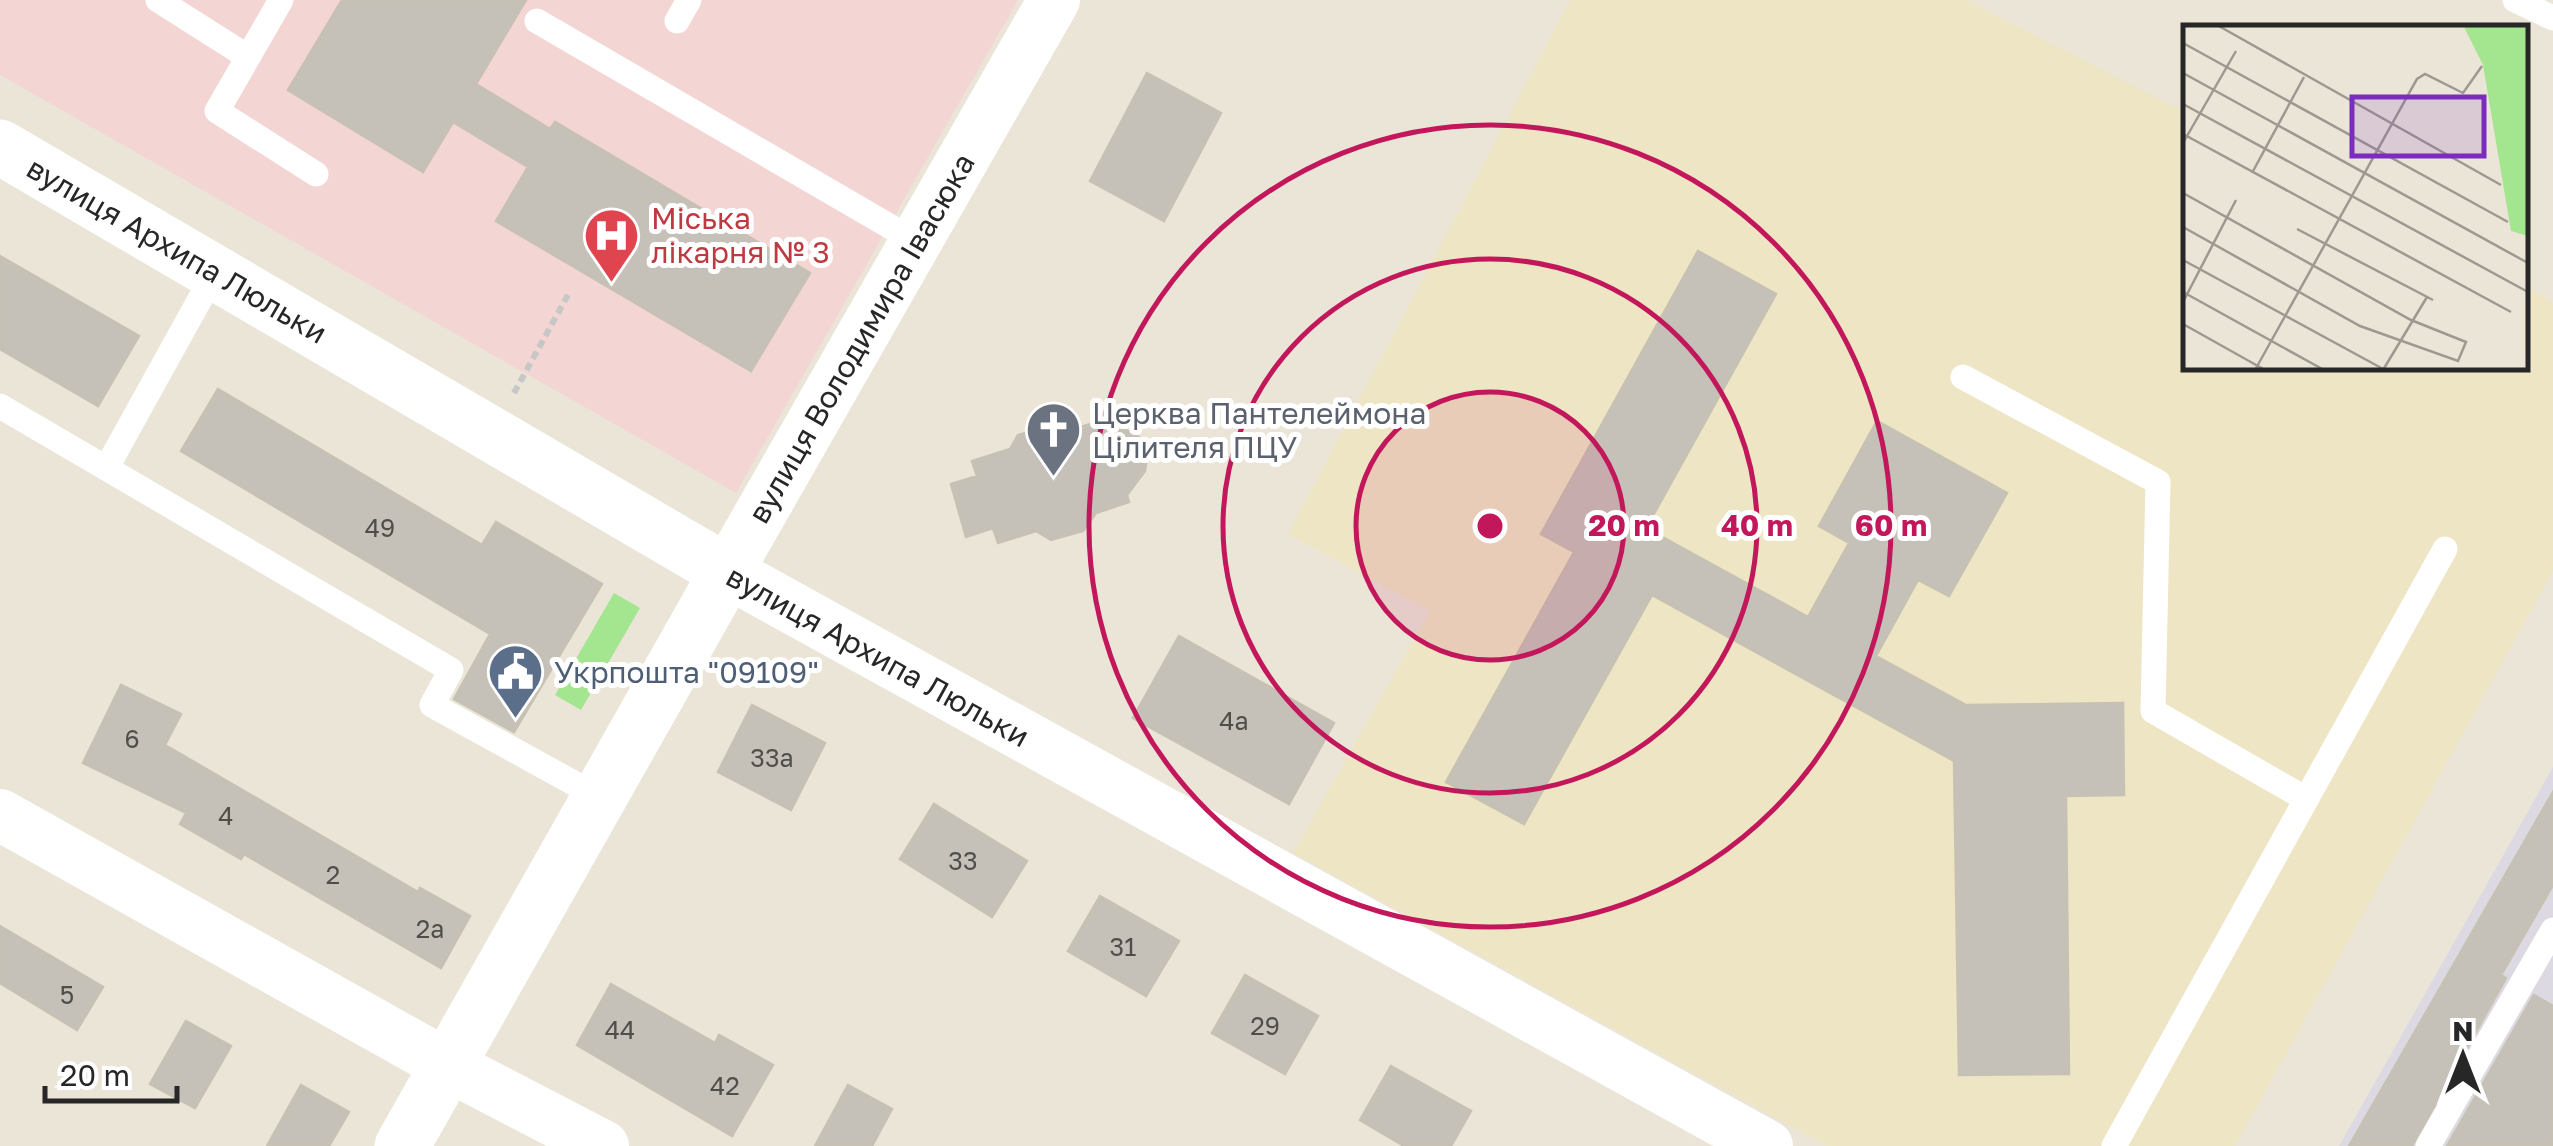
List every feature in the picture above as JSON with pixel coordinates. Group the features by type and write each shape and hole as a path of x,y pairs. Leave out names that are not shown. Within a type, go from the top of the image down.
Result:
{"street":[{"name":"вулиця Володимира Івасюка","path":"402,1146 1054,0"},
{"name":"вулиця Архипа Люльки","path":"0,147 727,572 1767,1146"},
{"path":"0,815 602,1146"}],"lane":[{"path":"158,0 248,57"},
{"path":"280,0 217,111 316,174"},
{"path":"2515,0 2553,18"},
{"path":"537,20 916,242"},
{"path":"107,468 215,272"},
{"path":"1964,378 2158,482 2154,710 2306,799"},
{"path":"0,406 451,670 432,706 599,797"},
{"path":"2114,1146 2445,548"},
{"path":"2428,1146 2553,930"}],"path":[{"path":"492,434 569,293"}],"shaded area":[{"name":"Міська лікарня № 3","path":"0,0 1018,0 736,493 0,75"},
{"path":"1570,0 1967,0 2183,111 2183,370 2528,370 2528,288 2553,302 2553,571 2235,1146 1827,1146 1293,853 1430,611 1288,534"},
{"path":"2553,767 2553,1146 2339,1146"}],"green space":[{"path":"614,593 640,608 581,710 555,695"}],"building":[{"path":"342,0 526,0 476,84 550,129 555,122 810,273 751,371 496,221 528,167 453,122 423,172 288,90"},
{"path":"1147,73 1221,113 1164,221 1090,181"},
{"path":"1698,251 1776,294 1646,528 1808,617 1849,543 1819,526 1877,421 2007,493 1949,596 1918,580 1876,656 1966,705 2123,703 2124,795 2066,796 2069,1074 1959,1075 1954,761 1652,595 1524,824 1446,782 1574,552 1541,534"},
{"path":"0,256 139,336 98,406 0,349"},
{"path":"218,389 482,545 496,522 602,584 514,732 454,699 490,634 181,451"},
{"name":"Церква Пантелеймона Цілителя ПЦУ","path":"1100,421 1132,432 1148,450 1145,471 1127,495 1129,502 1096,513 1083,531 1051,540 1036,531 998,543 993,528 966,537 951,484 977,476 972,461 1010,449 1018,435 1047,427 1071,430"},
{"path":"1179,636 1334,723 1289,804 1133,718"},
{"path":"121,685 181,714 165,745 418,892 420,888 470,916 441,968 244,854 241,859 180,824 186,813 83,763"},
{"path":"752,705 825,743 791,810 718,772"},
{"path":"2553,792 2553,885 2412,1146 2349,1146"},
{"path":"934,804 1027,861 992,917 900,859"},
{"path":"1100,896 1179,941 1146,996 1068,951"},
{"path":"0,926 103,987 77,1030 0,983"},
{"path":"1245,975 1318,1016 1285,1074 1212,1033"},
{"path":"611,984 715,1043 719,1035 773,1065 732,1136 577,1045"},
{"path":"2534,995 2553,1006 2553,1146 2447,1146"},
{"path":"186,1021 231,1046 195,1108 150,1084"},
{"path":"1391,1066 1471,1111 1451,1146 1404,1146 1360,1120"},
{"path":"301,1085 349,1112 329,1146 267,1146"},
{"path":"848,1085 892,1109 872,1146 815,1146"}],"place":[{"name":"Міська лікарня № 3","path":"612,284"},
{"name":"Церква Пантелеймона Цілителя ПЦУ","path":"1053,479"},
{"name":"Укрпошта \"09109\"","path":"515,721"}]}
